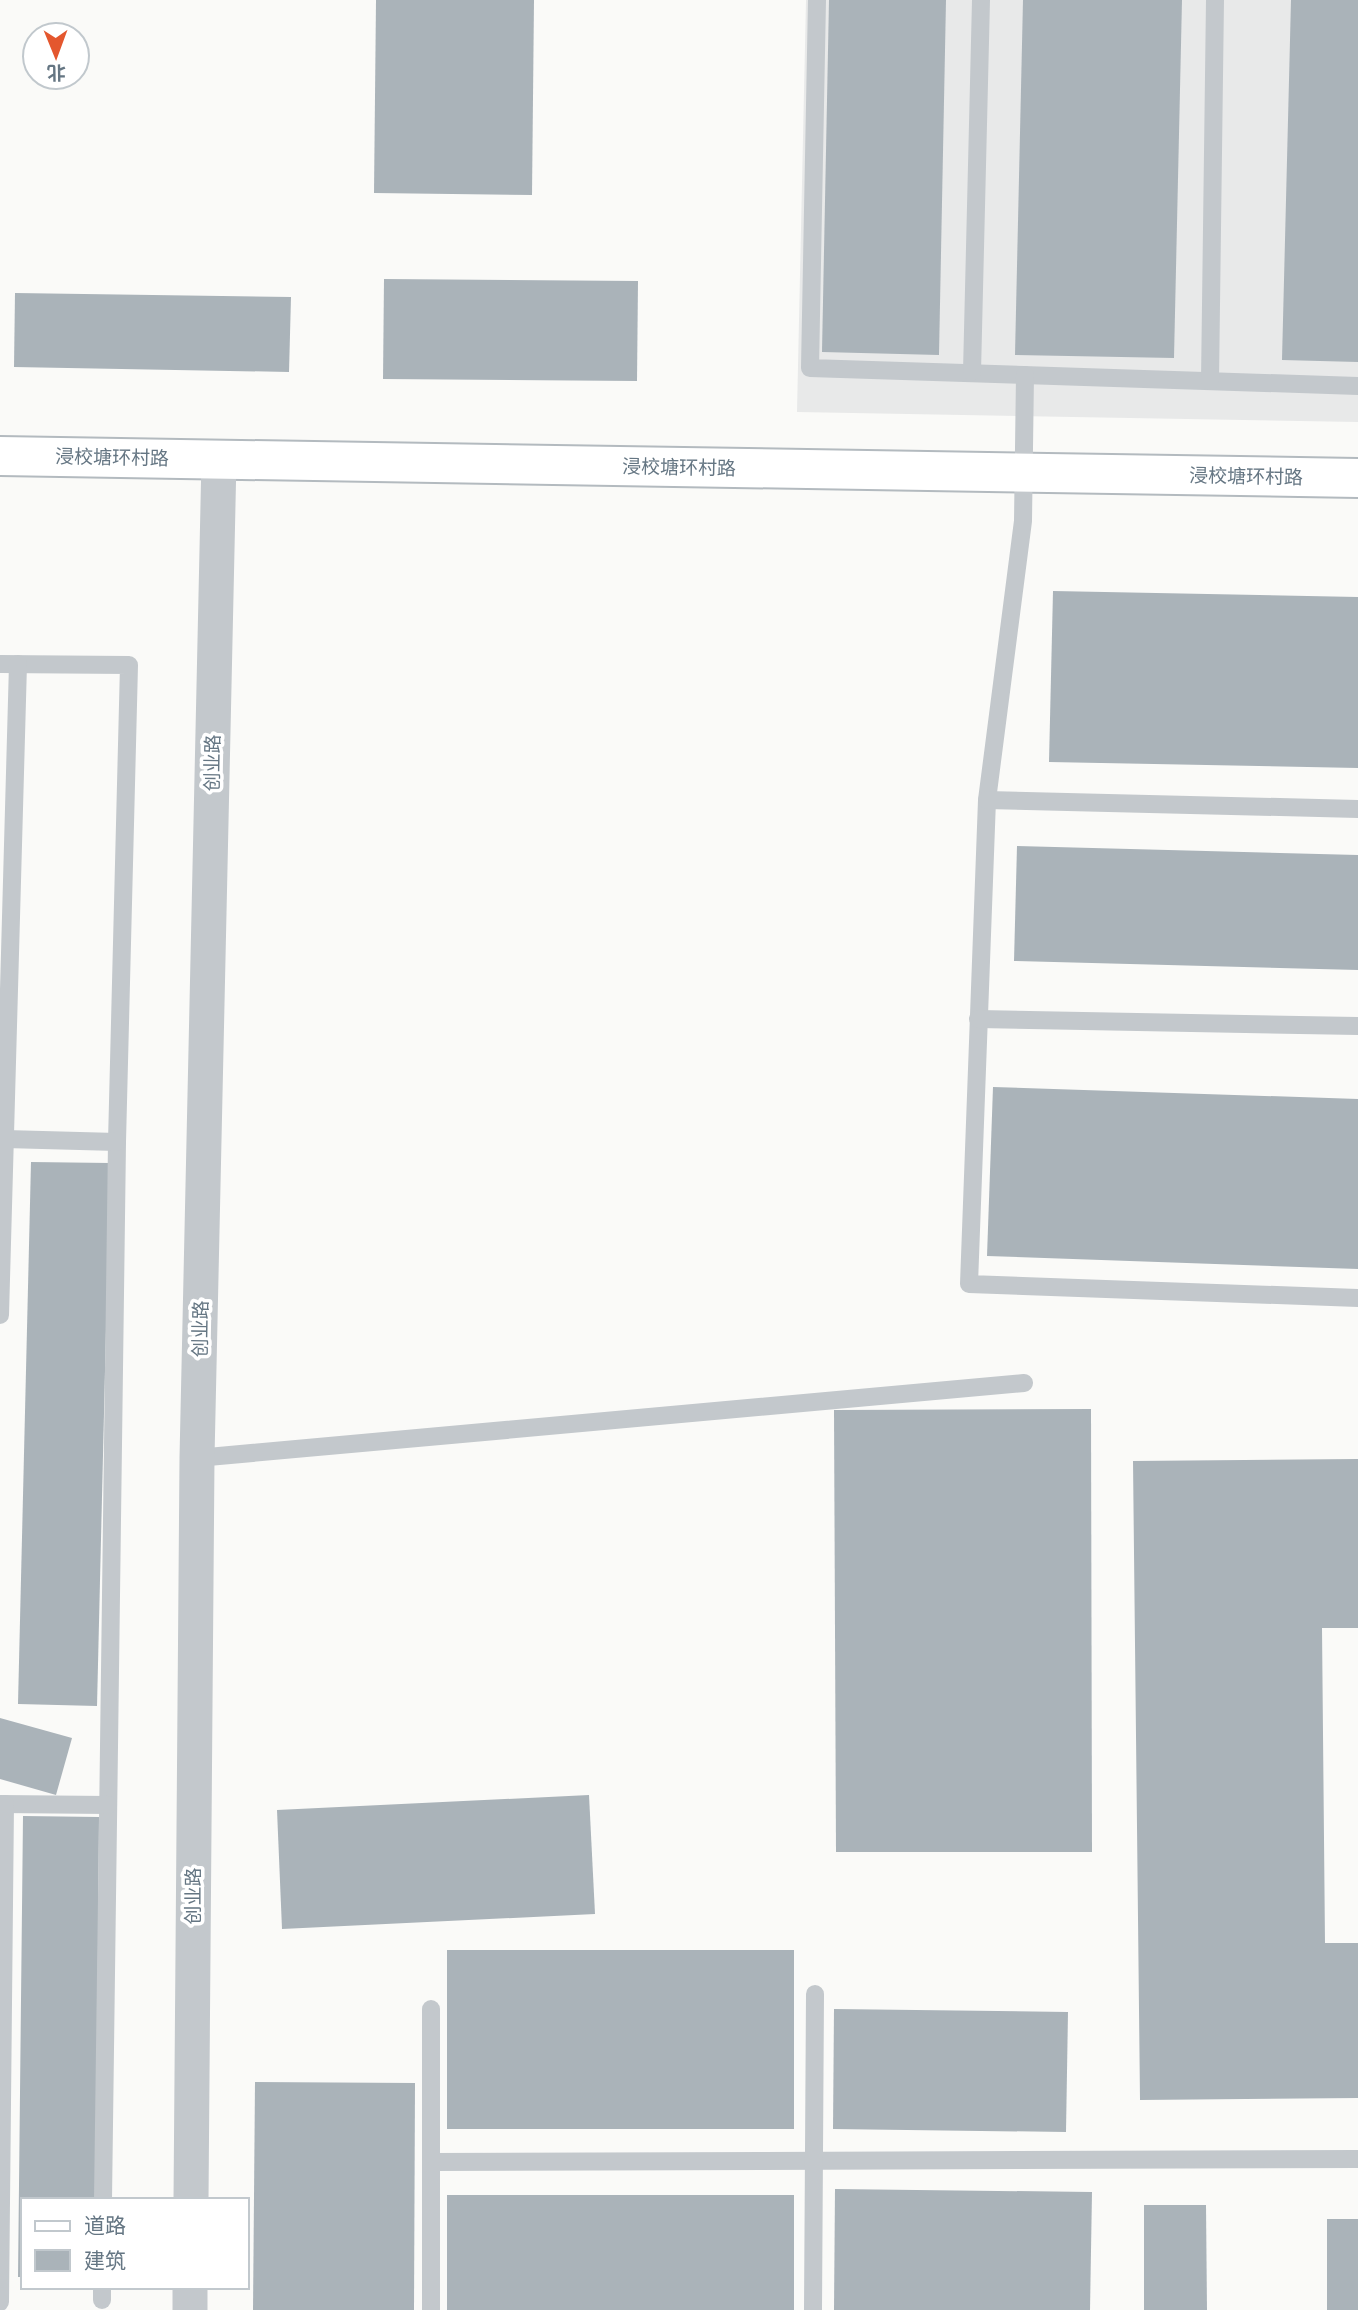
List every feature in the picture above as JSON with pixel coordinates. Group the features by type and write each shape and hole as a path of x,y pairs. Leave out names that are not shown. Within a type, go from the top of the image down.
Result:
{"street":[{"name":"浸校塘环村路","path":"0,456 1358,478"},
{"name":"创业路","path":"191,2198 197,1458 219,459"},
{"path":"190,2289 190,2310"}],"lane":[{"path":"817,0 810,368 1358,386"},
{"path":"972,372 981,0"},
{"path":"1210,381 1215,0"},
{"path":"1026,375 1023,521 987,800 970,1284 1358,1297"},
{"path":"0,1315 5,1139 9,664 129,666 117,1142 103,2198"},
{"path":"987,800 1358,809"},
{"path":"978,1019 1358,1026"},
{"path":"5,1139 117,1142"},
{"path":"197,1458 1024,1383"},
{"path":"0,2302 2,1804 108,1805"},
{"path":"813,2310 815,1994"},
{"path":"431,2009 431,2310"},
{"path":"430,2162 1358,2159"}],"shaded area":[{"path":"806,0 1358,0 1358,422 797,412"}],"building":[{"path":"376,0 534,0 532,195 374,193"},
{"path":"829,0 946,0 939,355 822,352"},
{"path":"1023,0 1182,0 1174,358 1015,355"},
{"path":"1291,0 1358,0 1358,362 1282,360"},
{"path":"384,279 638,281 637,381 383,379"},
{"path":"15,293 291,297 289,372 14,367"},
{"path":"1053,591 1358,597 1358,768 1049,762"},
{"path":"1017,846 1358,855 1358,970 1014,961"},
{"path":"993,1087 1358,1099 1358,1269 987,1256"},
{"path":"31,1162 110,1163 97,1706 18,1704"},
{"path":"1091,1409 1092,1852 836,1852 834,1410"},
{"path":"1358,1459 1358,1628 1322,1628 1325,1943 1358,1943 1358,2098 1140,2100 1133,1461"},
{"path":"0,1718 72,1738 56,1795 0,1779"},
{"path":"589,1795 595,1914 282,1929 277,1810"},
{"path":"23,1816 99,1817 96,2198 21,2198 21,2277 18,2277"},
{"path":"447,1950 794,1950 794,2129 447,2129"},
{"path":"834,2009 1068,2012 1066,2132 833,2129"},
{"path":"255,2082 415,2083 414,2310 253,2310"},
{"path":"835,2189 1092,2192 1090,2310 834,2310"},
{"path":"447,2195 794,2195 794,2310 447,2310"},
{"path":"1144,2205 1206,2205 1207,2310 1144,2310"},
{"path":"1327,2219 1358,2219 1358,2310 1327,2310"}]}
